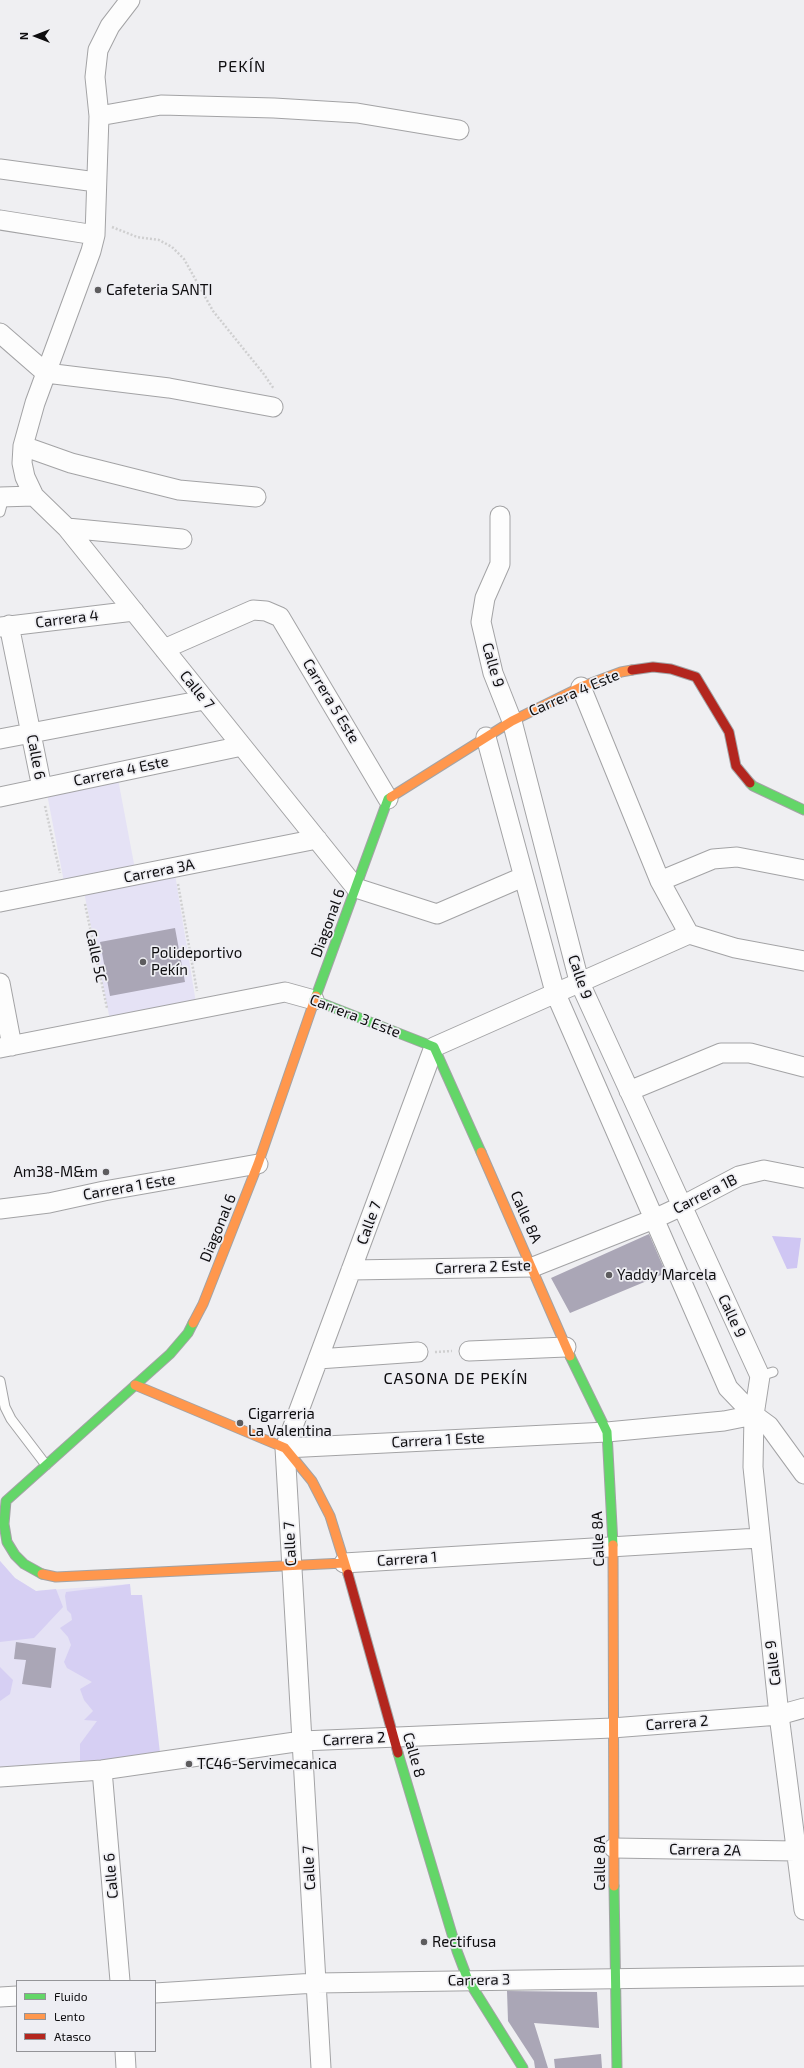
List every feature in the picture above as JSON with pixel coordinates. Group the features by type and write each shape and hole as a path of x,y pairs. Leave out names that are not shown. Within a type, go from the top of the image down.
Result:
{"main road":[{"name":"Carrera 4 Este","path":"388,799 512,721 581,687 620,672 652,667 671,669 696,677 729,732 736,766 753,786 804,810"},
{"name":"Diagonal 6","path":"56,1577 40,1574 24,1564 15,1555 7,1542 3,1502 170,1354 188,1333 203,1304 258,1164 314,1000 388,799"},
{"name":"Carrera 3 Este","path":"314,1000 434,1047"},
{"name":"Calle 8A","path":"434,1047 533,1267 566,1347 607,1432 612,1545 614,1979 617,2068"},
{"name":"Carrera 1 Este","path":"135,1385 285,1448"},
{"name":"Calle 8","path":"285,1448 312,1480 337,1535 446,1915 468,1980 523,2068"},
{"name":"Carrera 1","path":"56,1577 344,1563"}],"street":[{"path":"1,502 34,496 25,477 22,463 23,446 35,403 91,251 95,227 99,116 95,77 98,50 110,26 130,0"},
{"path":"99,116 161,105 274,108 357,113 459,130"},
{"path":"0,169 96,182"},
{"path":"0,220 95,227"},
{"path":"0,333 46,373 169,388 273,407"},
{"path":"23,446 71,463 179,490 256,497"},
{"name":"Calle 7","path":"34,496 67,528 356,888"},
{"name":"Calle 9","path":"500,516 500,564 485,598 481,622 493,673 512,721 579,981 682,1206 766,1374 754,1415 752,1467 779,1715 795,1851 804,1910"},
{"path":"67,528 182,539"},
{"name":"Carrera 5 Este","path":"164,649 253,610 266,611 280,617 388,799"},
{"name":"Carrera 4","path":"4,626 134,611"},
{"name":"Calle 6","path":"4,626 31,732 42,788"},
{"path":"581,687 660,881 689,934"},
{"path":"0,739 204,700"},
{"name":"Calle 9","path":"486,737 554,992 728,1388 754,1415"},
{"name":"Carrera 4 Este","path":"0,797 242,746"},
{"name":"Carrera 3A","path":"0,902 317,840"},
{"path":"660,881 713,859 736,857 804,870"},
{"path":"356,888 437,914 523,877"},
{"path":"434,1047 554,992 689,934 735,948 804,961"},
{"path":"0,983 6,1047"},
{"name":"Carrera 3 Este","path":"6,1047 285,992 314,1000"},
{"name":"Calle 7","path":"321,2068 285,1448 434,1047"},
{"path":"629,1091 720,1053 750,1053 804,1067"},
{"name":"Carrera 1 Este","path":"0,1209 49,1203 104,1190 258,1164"},
{"name":"Carrera 1B","path":"654,1219 739,1176 764,1170 804,1178"},
{"name":"Carrera 2 Este","path":"351,1270 533,1267 654,1219"},
{"path":"469,1351 566,1347"},
{"path":"318,1359 418,1352"},
{"path":"754,1415 769,1426 804,1474"},
{"name":"Carrera 1 Este","path":"285,1448 607,1432 724,1421 754,1415"},
{"name":"Carrera 1","path":"344,1563 612,1545 759,1538"},
{"name":"Carrera 2","path":"0,1777 102,1770 302,1741 612,1728 779,1715 804,1708"},
{"name":"Calle 6","path":"102,1770 120,1980"},
{"name":"Carrera 2A","path":"614,1848 795,1851"},
{"name":"Carrera 3","path":"156,1993 316,1983 804,1976"},
{"path":"0,1997 16,1996"},
{"path":"125,2052 126,2068"}],"lane":[{"path":"0,1381 5,1407 11,1419 46,1465"}],"path":[{"path":"95,227 118,230 137,236 159,240 172,247 184,260 213,311 263,373 274,390 276,403 273,407"},
{"name":"Calle 6","path":"42,788 72,888"},
{"path":"176,868 200,1009"},
{"name":"Calle 5C","path":"72,888 110,1026"},
{"path":"418,1352 469,1351"}],"shaded area":[{"path":"118,779 135,869 64,882 47,794"},
{"path":"175,874 196,1003 110,1020 84,892"},
{"path":"772,1236 801,1238 797,1268 787,1269"},
{"path":"0,1561 15,1578 36,1591 130,1584 131,1595 142,1595 101,1763 0,1769"},
{"path":"0,1561 15,1578 36,1591 56,1589 63,1607 34,1638 0,1642"},
{"path":"130,1584 131,1595 142,1595 160,1753 80,1764 80,1744 97,1721 84,1720 93,1711 84,1700 80,1689 92,1682 67,1668 64,1662 71,1645 68,1637 60,1628 72,1620 71,1614 67,1610 65,1596 66,1592"},
{"path":"0,1667 13,1680 10,1694 0,1701"}],"building":[{"name":"Polideportivo Pekín","path":"175,928 185,982 110,996 100,942"},
{"name":"Yaddy Marcela","path":"649,1234 666,1273 570,1313 551,1278"},
{"path":"16,1642 56,1648 51,1688 22,1684 26,1660 14,1659"},
{"path":"507,1991 597,1992 599,2028 534,2023 548,2068 535,2068 534,2061 508,2021"},
{"path":"601,2054 602,2068 555,2068 554,2059"}],"traffic: fast":[{"path":"750,783 753,786 804,810"},
{"path":"316,996 388,799 391,797"},
{"path":"314,1000 434,1047 481,1152"},
{"path":"42,1574 24,1564 15,1555 7,1542 4,1524 6,1501 170,1354 188,1333 193,1323"},
{"path":"570,1356 607,1432 613,1545"},
{"path":"398,1753 457,1951 468,1980 523,2068"},
{"path":"614,1886 617,2068"}],"traffic: slow":[{"path":"391,797 512,721 581,687 621,672 632,670"},
{"path":"193,1323 203,1304 258,1164 316,996"},
{"path":"481,1152 570,1356"},
{"path":"135,1385 285,1448 312,1481 330,1516 348,1574"},
{"path":"613,1545 614,1886"},
{"path":"42,1574 56,1577 344,1563"}],"traffic: jam":[{"path":"632,670 653,667 671,669 696,677 729,732 736,766 750,783"},
{"path":"348,1574 398,1753"}],"place":[{"name":"Cafeteria SANTI","path":"98,290"},
{"name":"Polideportivo Pekín","path":"143,962"},
{"name":"Am38-M&m","path":"106,1172"},
{"name":"Yaddy Marcela","path":"609,1275"},
{"name":"Cigarreria La Valentina","path":"240,1423"},
{"name":"TC46-Servimecanica","path":"189,1764"},
{"name":"Rectifusa","path":"424,1942"}],"district":[{"name":"PEKÍN","path":"242,67"},
{"name":"CASONA DE PEKÍN","path":"456,1379"}]}
